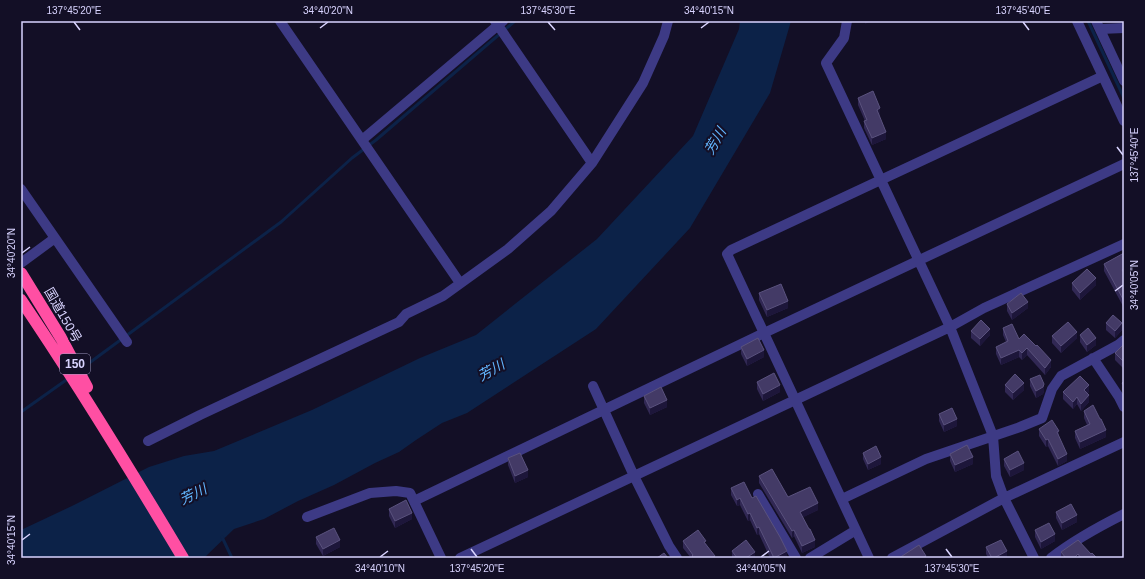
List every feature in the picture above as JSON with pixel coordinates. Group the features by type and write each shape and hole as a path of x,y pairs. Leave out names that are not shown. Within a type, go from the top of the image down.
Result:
{"highway":[{"name":"国道150号","path":"21,273 61,338 123,457"},
{"name":"国道150号","path":"21,300 52,345 123,457 183,558"}],"street":[{"path":"280,21 460,283"},
{"path":"148,441 399,322 406,314 442,296 508,249 551,211 592,163 643,82 664,36 668,21"},
{"path":"847,21 844,38 826,63 950,327 993,436 996,476 1004,498 1034,558"},
{"path":"1077,21 1124,121"},
{"path":"363,140 499,23 506,37 592,163"},
{"path":"1098,25 1124,28"},
{"path":"1098,25 1124,81"},
{"path":"869,558 727,254 731,250 1103,76"},
{"path":"414,501 764,333 1124,164"},
{"path":"21,189 127,342"},
{"path":"21,263 55,238"},
{"path":"460,558 950,327 984,308 1124,244"},
{"path":"842,499 926,459 1042,418 1052,389 1061,376 1118,345 1124,340"},
{"path":"1093,358 1120,397 1124,407"},
{"path":"592,386 634,476 669,546 677,558"},
{"path":"892,558 1004,498 1124,442"},
{"path":"307,517 370,493 396,491 410,493 441,558"},
{"path":"758,494 796,558"},
{"path":"1051,558 1066,546 1091,530 1124,514"},
{"path":"810,558 856,530"}],"water":[{"name":"芳川","path":"740,21 791,21 770,93 690,228 596,329 467,413 442,423 399,452 264,519 234,529 205,557 21,558 21,530 149,467 184,456 214,451 312,410 420,358 476,335 597,239 693,136 739,29"}],"building":[{"path":"873,91 880,108 877,110 886,132 872,138 864,121 867,120 858,98"},
{"path":"1124,253 1124,268 1122,270 1124,273 1124,301 1104,264"},
{"path":"1087,269 1096,278 1080,293 1072,283"},
{"path":"781,284 788,301 767,310 759,293"},
{"path":"1021,293 1028,302 1012,313 1007,304"},
{"path":"1113,315 1122,323 1115,331 1106,323"},
{"path":"981,320 990,329 980,339 971,331"},
{"path":"1068,322 1077,332 1061,346 1052,336"},
{"path":"1012,324 1019,339 1024,334 1051,360 1045,368 1027,348 1022,353 1019,350 1001,358 996,347 1008,341 1003,328"},
{"path":"1088,328 1096,338 1087,345 1080,335"},
{"path":"758,338 764,350 747,359 741,347"},
{"path":"1124,344 1124,362 1115,353"},
{"path":"774,373 780,385 763,394 757,382"},
{"path":"1015,374 1024,383 1013,393 1005,385"},
{"path":"1040,375 1044,384 1043,387 1036,391 1030,379"},
{"path":"1080,376 1089,385 1084,390 1089,395 1081,404 1077,397 1073,402 1063,392"},
{"path":"661,387 667,400 650,408 644,396"},
{"path":"1093,405 1106,430 1080,442 1075,431 1090,424 1084,411"},
{"path":"952,408 957,419 944,425 939,414"},
{"path":"1052,420 1059,431 1057,432 1067,454 1058,459 1048,439 1046,440 1039,429"},
{"path":"967,445 973,457 955,465 950,454"},
{"path":"876,446 881,457 868,464 863,453"},
{"path":"1018,451 1024,463 1010,470 1004,459"},
{"path":"520,453 528,470 515,476 508,458"},
{"path":"772,469 788,497 810,487 818,503 800,512 815,540 802,546 794,530 792,531 759,476"},
{"path":"744,482 752,498 756,496 787,551 774,558 759,527 757,528 750,513 748,514 740,498 737,500 731,488"},
{"path":"406,500 412,513 395,521 389,509"},
{"path":"1071,504 1077,515 1062,523 1056,512"},
{"path":"1049,523 1055,534 1041,542 1035,530"},
{"path":"334,528 340,540 323,549 316,537"},
{"path":"698,530 706,541 704,542 715,556 712,558 694,558 683,541"},
{"path":"746,540 755,552 746,558 737,558 732,551"},
{"path":"1001,540 1007,551 992,558 986,547"},
{"path":"1078,540 1091,554 1092,553 1097,558 1081,558 1078,554 1074,558 1066,558 1061,552"},
{"path":"919,545 926,556 923,558 899,558"},
{"path":"664,553 668,558 657,558"}],"waterway":[{"path":"81,369 281,222 352,158 376,140 515,21"},
{"path":"1088,21 1124,98"},
{"path":"21,412 69,378"},
{"path":"222,537 232,558"}]}
